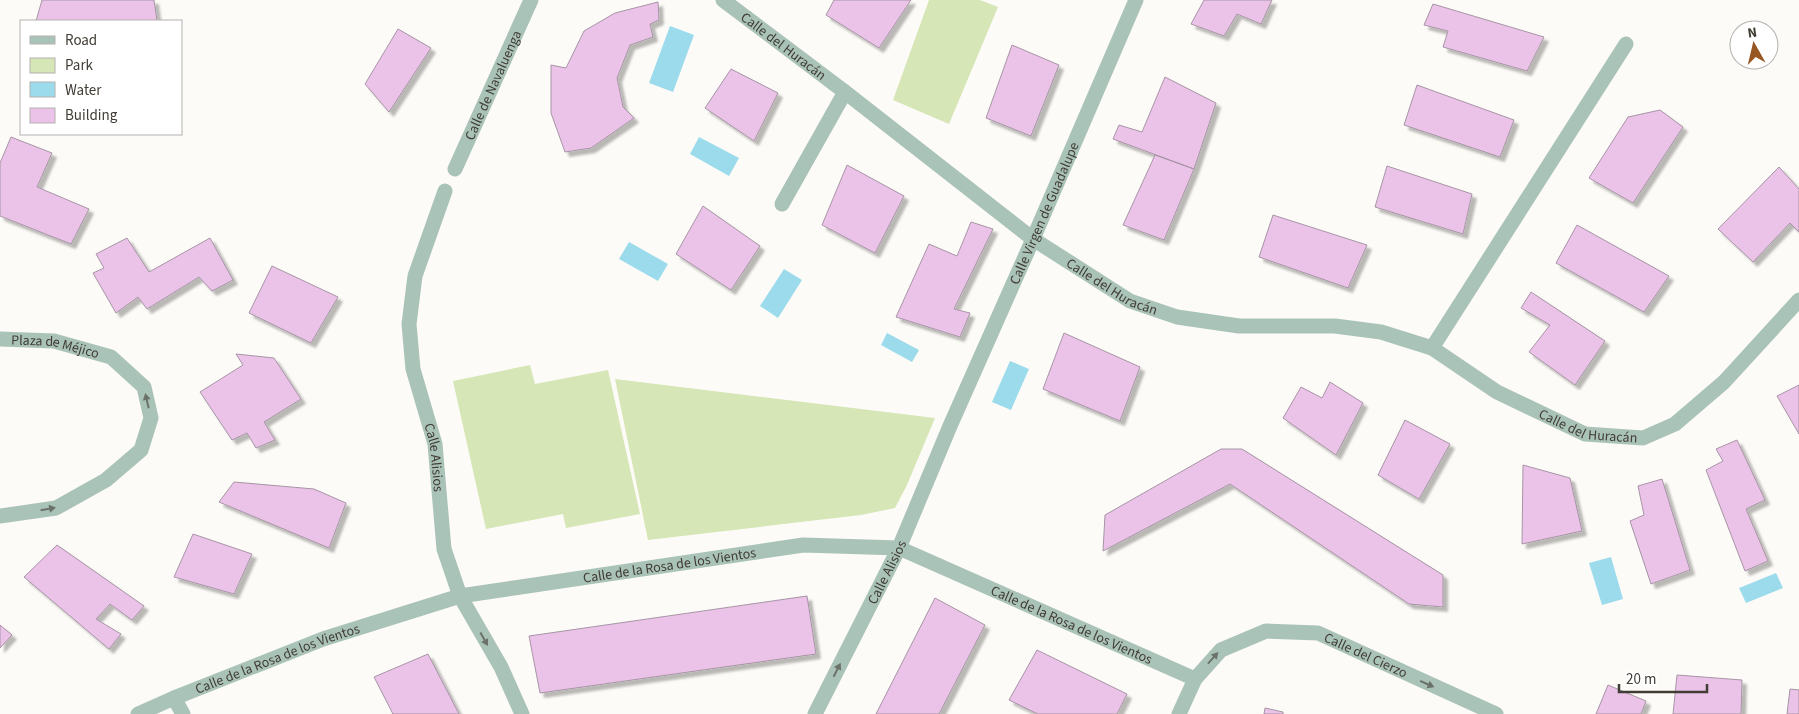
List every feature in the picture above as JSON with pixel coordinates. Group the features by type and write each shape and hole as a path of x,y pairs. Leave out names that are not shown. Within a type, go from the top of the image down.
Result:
{"street":[{"name":"Calle de Navaluenga","path":"456,169 531,0"},
{"name":"Calle del Huracán","path":"723,0 742,6 845,92 1033,239 1130,301 1177,318 1239,326 1335,326 1381,332 1432,348 1497,392 1585,434 1643,438 1675,424 1724,382 1799,300"},
{"name":"Calle Virgen de Guadalupe","path":"950,426 1136,0"},
{"path":"1432,348 1626,44"},
{"path":"782,204 845,92"},
{"name":"Calle Alisios","path":"445,191 415,276 409,324 413,369 435,444 444,549 460,596 500,667 522,714"},
{"name":"Plaza de Méjico","path":"0,339 54,341 111,357 144,387 151,418 141,450 106,480 56,508 0,516"},
{"name":"Calle Alisios","path":"815,714 899,548 950,426"},
{"name":"Calle de la Rosa de los Vientos","path":"138,714 323,639 460,596 803,545 899,548 1195,679"},
{"name":"Calle del Cierzo","path":"1179,714 1195,679 1221,650 1266,630 1318,633 1496,714"},
{"path":"174,698 184,714"}],"green space":[{"path":"929,0 980,0 998,7 949,124 893,100"},
{"path":"530,365 535,384 608,370 640,514 566,528 563,514 486,529 453,381"},
{"path":"615,379 935,418 907,485 895,508 861,515 648,540"}],"water":[{"path":"670,26 694,35 673,92 649,83"},
{"path":"699,137 739,158 729,176 690,154"},
{"path":"629,242 668,264 658,281 619,259"},
{"path":"784,269 802,280 778,318 760,306"},
{"path":"887,333 919,350 912,362 881,345"},
{"path":"1010,361 1029,369 1011,410 992,402"},
{"path":"1611,557 1623,599 1602,605 1589,563"},
{"path":"1776,573 1783,588 1746,603 1739,588"}],"building":[{"path":"42,0 154,0 157,20 36,20"},
{"path":"834,0 911,0 879,48 826,15"},
{"path":"1204,0 1272,0 1261,24 1237,14 1224,36 1191,24"},
{"path":"658,2 659,20 650,24 653,37 630,45 617,78 623,107 634,118 591,148 565,152 551,113 551,65 566,68 584,31 615,13"},
{"path":"1433,4 1544,37 1527,71 1443,47 1448,31 1424,25"},
{"path":"398,29 431,48 389,112 365,84"},
{"path":"1012,45 1059,65 1031,136 986,118"},
{"path":"731,69 778,93 754,141 705,108"},
{"path":"1165,77 1216,103 1194,169 1113,139 1119,125 1142,132"},
{"path":"1417,85 1514,120 1500,157 1404,125"},
{"path":"1660,110 1683,127 1633,203 1589,178 1628,117"},
{"path":"11,137 52,153 37,187 89,209 71,244 0,216 0,163"},
{"path":"1155,155 1194,169 1164,240 1123,225"},
{"path":"847,165 904,196 875,253 822,225"},
{"path":"1387,166 1472,194 1463,234 1375,207"},
{"path":"1779,167 1799,189 1799,232 1790,223 1753,262 1718,229"},
{"path":"703,206 760,246 731,290 676,254"},
{"path":"1273,215 1367,245 1348,288 1259,257"},
{"path":"971,222 993,229 954,309 970,313 960,337 896,317 929,244 957,256"},
{"path":"1577,225 1669,276 1644,312 1556,263"},
{"path":"127,238 149,272 210,238 233,280 212,291 199,277 147,309 138,297 116,313 93,273 104,268 96,254"},
{"path":"272,266 338,297 311,343 249,313"},
{"path":"1531,292 1605,341 1575,385 1529,352 1550,325 1521,308"},
{"path":"1064,333 1140,367 1120,421 1043,389"},
{"path":"236,354 274,358 301,399 264,422 275,440 256,448 247,433 232,440 200,392 243,365"},
{"path":"1330,382 1363,403 1336,455 1283,418 1301,387 1322,398"},
{"path":"1799,385 1799,434 1777,396"},
{"path":"1405,420 1450,444 1419,499 1378,475"},
{"path":"1737,440 1765,500 1746,509 1768,561 1745,571 1706,470 1723,461 1716,449"},
{"path":"1221,449 1242,449 1443,575 1443,607 1409,604 1230,484 1103,551 1105,515"},
{"path":"1523,465 1570,478 1582,531 1522,544"},
{"path":"1662,479 1690,570 1651,584 1630,521 1644,515 1638,486"},
{"path":"234,482 314,489 346,503 329,548 219,502"},
{"path":"193,534 252,554 234,594 174,577"},
{"path":"57,545 144,606 132,620 110,604 96,619 121,634 109,649 24,577"},
{"path":"807,596 816,654 540,693 529,636"},
{"path":"935,598 985,625 939,714 876,714"},
{"path":"0,625 12,635 0,648"},
{"path":"1037,650 1127,694 1117,714 1038,714 1009,700"},
{"path":"428,654 459,714 393,714 374,677"},
{"path":"1677,675 1742,680 1741,714 1673,714"},
{"path":"1608,685 1646,701 1641,714 1596,714"},
{"path":"1790,689 1799,690 1799,714 1787,714"},
{"path":"1265,708 1283,712 1283,714 1264,714"}]}
